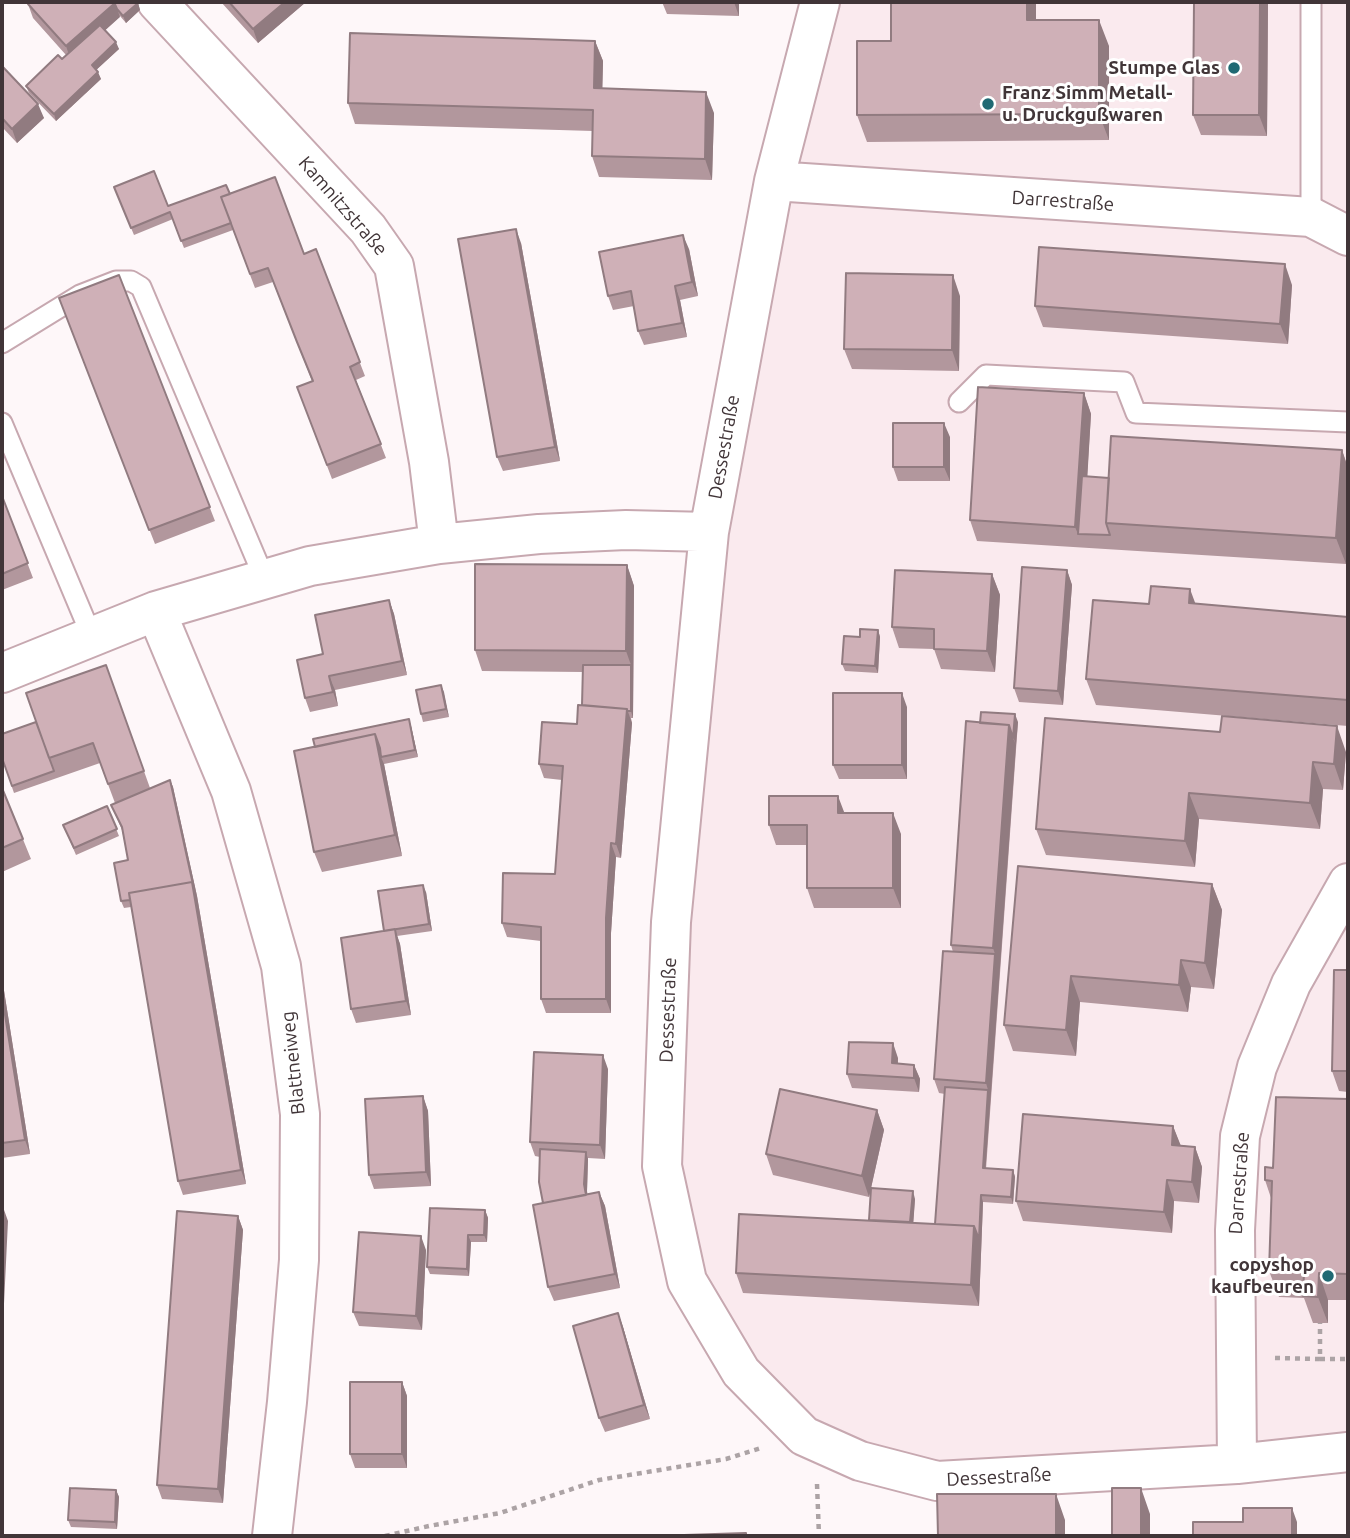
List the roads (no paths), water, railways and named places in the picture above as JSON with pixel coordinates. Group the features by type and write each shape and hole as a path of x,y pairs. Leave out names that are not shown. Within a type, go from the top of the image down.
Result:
{"street":[{"name":"Kamnitzstraße","path":"157,2 368,229 394,266 429,462 439,544"},
{"name":"Dessestraße","path":"820,2 774,181 709,532 671,922 662,1166 687,1281 741,1372 804,1436 860,1461 937,1481 1237,1464 1348,1452"},
{"name":"Darrestraße","path":"774,181 1311,217 1348,236"},
{"path":"2,673 156,611 310,566 439,544 539,534 626,530 709,532"},
{"name":"Blattneiweg","path":"156,611 231,790 281,966 292,1046 300,1114 299,1260 272,1536"},
{"name":"Darrestraße","path":"1237,1464 1235,1230 1240,1136 1257,1067 1291,984 1348,883"}],"lane":[{"path":"1311,2 1311,217"},
{"path":"2,343 80,295 116,281 131,281 141,287 265,580"},
{"path":"959,402 986,375 1124,382 1136,412 1348,422"},
{"path":"2,423 92,637"}],"place":[{"name":"Stumpe Glas","path":"1234,68"},
{"name":"Franz Simm Metall- u. Druckgußwaren","path":"988,104"},
{"name":"copyshop kaufbeuren","path":"1328,1276"}]}
